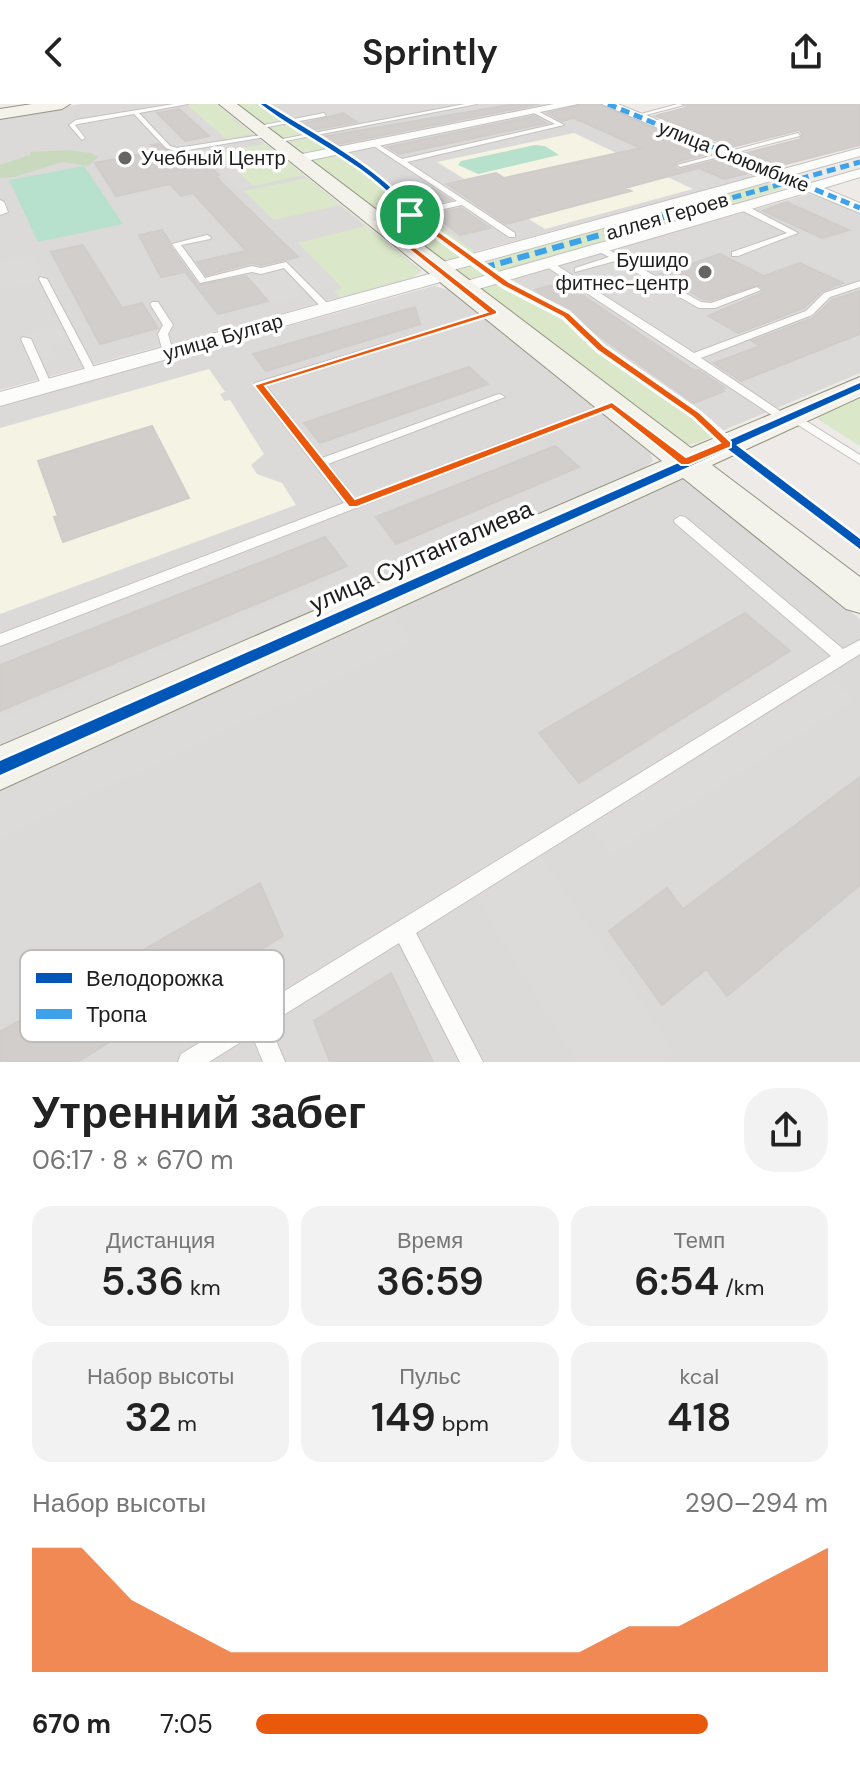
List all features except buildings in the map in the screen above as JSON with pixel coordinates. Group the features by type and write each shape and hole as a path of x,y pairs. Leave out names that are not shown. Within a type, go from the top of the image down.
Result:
{"street":[{"path":"0,114 62,104"},
{"path":"227,104 379,222 455,276 494,313 860,598"},
{"path":"297,159 536,108 572,104"},
{"name":"улица Сююмбике","path":"611,104 860,208"},
{"name":"улица Булгар","path":"455,276 547,263 742,207 793,179 860,152"},
{"name":"аллея Героев","path":"455,276 860,162"},
{"name":"улица Булгар","path":"0,399 327,308 455,276 755,180 834,180 860,173"},
{"name":"улица Султангалиева","path":"0,768 860,386"}],"lane":[{"path":"82,138 72,125 74,123 185,104"},
{"path":"135,112 168,147 177,150 474,104"},
{"path":"611,104 729,152"},
{"path":"640,115 681,105"},
{"path":"401,161 561,125 536,108"},
{"path":"394,111 405,117"},
{"path":"266,134 324,115"},
{"path":"680,165 798,135"},
{"path":"374,144 512,235"},
{"path":"0,202 4,212 0,213"},
{"path":"379,222 463,202"},
{"path":"735,254 794,233 742,207"},
{"path":"207,237 176,244 203,281 252,269 261,271 286,265 327,308"},
{"path":"599,248 704,306 757,290"},
{"path":"578,270 616,258"},
{"path":"547,263 860,460"},
{"path":"43,279 92,373"},
{"path":"693,357 809,313 827,295 860,284"},
{"path":"155,304 168,325 163,334 168,352"},
{"path":"353,505 259,385 494,313"},
{"path":"26,339 47,386"},
{"path":"320,463 500,397"},
{"path":"0,640 612,405"},
{"path":"680,520 842,657"},
{"path":"284,1001 860,646"},
{"path":"403,929 472,1062"},
{"path":"189,1062 219,1042"},
{"path":"266,1042 274,1062"}],"shaded area":[{"path":"82,104 216,104 422,271 411,278 0,390 0,117"},
{"path":"237,104 564,104 314,154 300,152"},
{"path":"597,104 762,175 444,260 318,156"},
{"path":"574,133 693,189 545,229 437,162"},
{"path":"211,137 225,151 217,153 252,186 239,189 206,158 195,160 179,144"},
{"path":"809,194 860,213 860,373 691,444 684,444 489,284"},
{"path":"33,255 45,279 0,290 0,263"},
{"path":"307,256 336,285 272,303 244,272"},
{"path":"602,256 630,273 586,287 558,270"},
{"path":"434,286 449,290 649,450 653,461 643,469 0,750 0,406"},
{"path":"59,325 68,341 50,346 57,360 34,366 20,336"},
{"path":"209,369 225,392 220,394 224,401 230,400 264,454 251,465 257,474 282,483 296,505 0,614 0,428"},
{"path":"681,477 860,619 860,1062 0,1062 0,784"},
{"path":"345,573 359,593 0,750 0,719"},
{"path":"390,611 412,642 0,837 0,787"},
{"path":"828,676 854,699 610,855 587,824"},
{"path":"541,856 674,1051 660,1062 576,1062 476,897"}],"green space":[{"path":"186,104 216,104 253,134 226,139"},
{"path":"237,104 268,104 477,253 451,260 438,258"},
{"path":"265,144 304,175 253,186 217,152"},
{"path":"535,145 545,146 559,155 478,174 458,165 461,161"},
{"path":"68,150 98,157 88,166 62,162 15,177 0,178 0,165 31,152"},
{"path":"84,166 123,224 38,242 9,180"},
{"path":"307,178 340,205 274,220 244,191"},
{"path":"765,182 783,189 478,278 468,279 457,272 458,267"},
{"path":"366,226 421,272 410,278 340,297 334,291 342,288 298,243"},
{"path":"511,278 723,431 698,443 680,443 482,291 483,287"},
{"path":"860,395 860,446 819,420 817,415"}],"marked path":[{"path":"608,104 860,208"},
{"path":"483,268 860,162"}],"cycle path":[{"path":"263,104 369,174 404,204 410,215 506,284 566,315 600,348 697,415 728,444 860,545"},
{"path":"0,768 860,386"}],"place":[{"name":"Учебный Центр","path":"125,158"},
{"name":"Бушидо фитнес-центр","path":"705,272"}],"route":[{"path":"410,215 506,284 566,315 600,348 697,415 728,444 685,462 612,405 353,505 259,385 494,313 379,222 410,215"}]}
